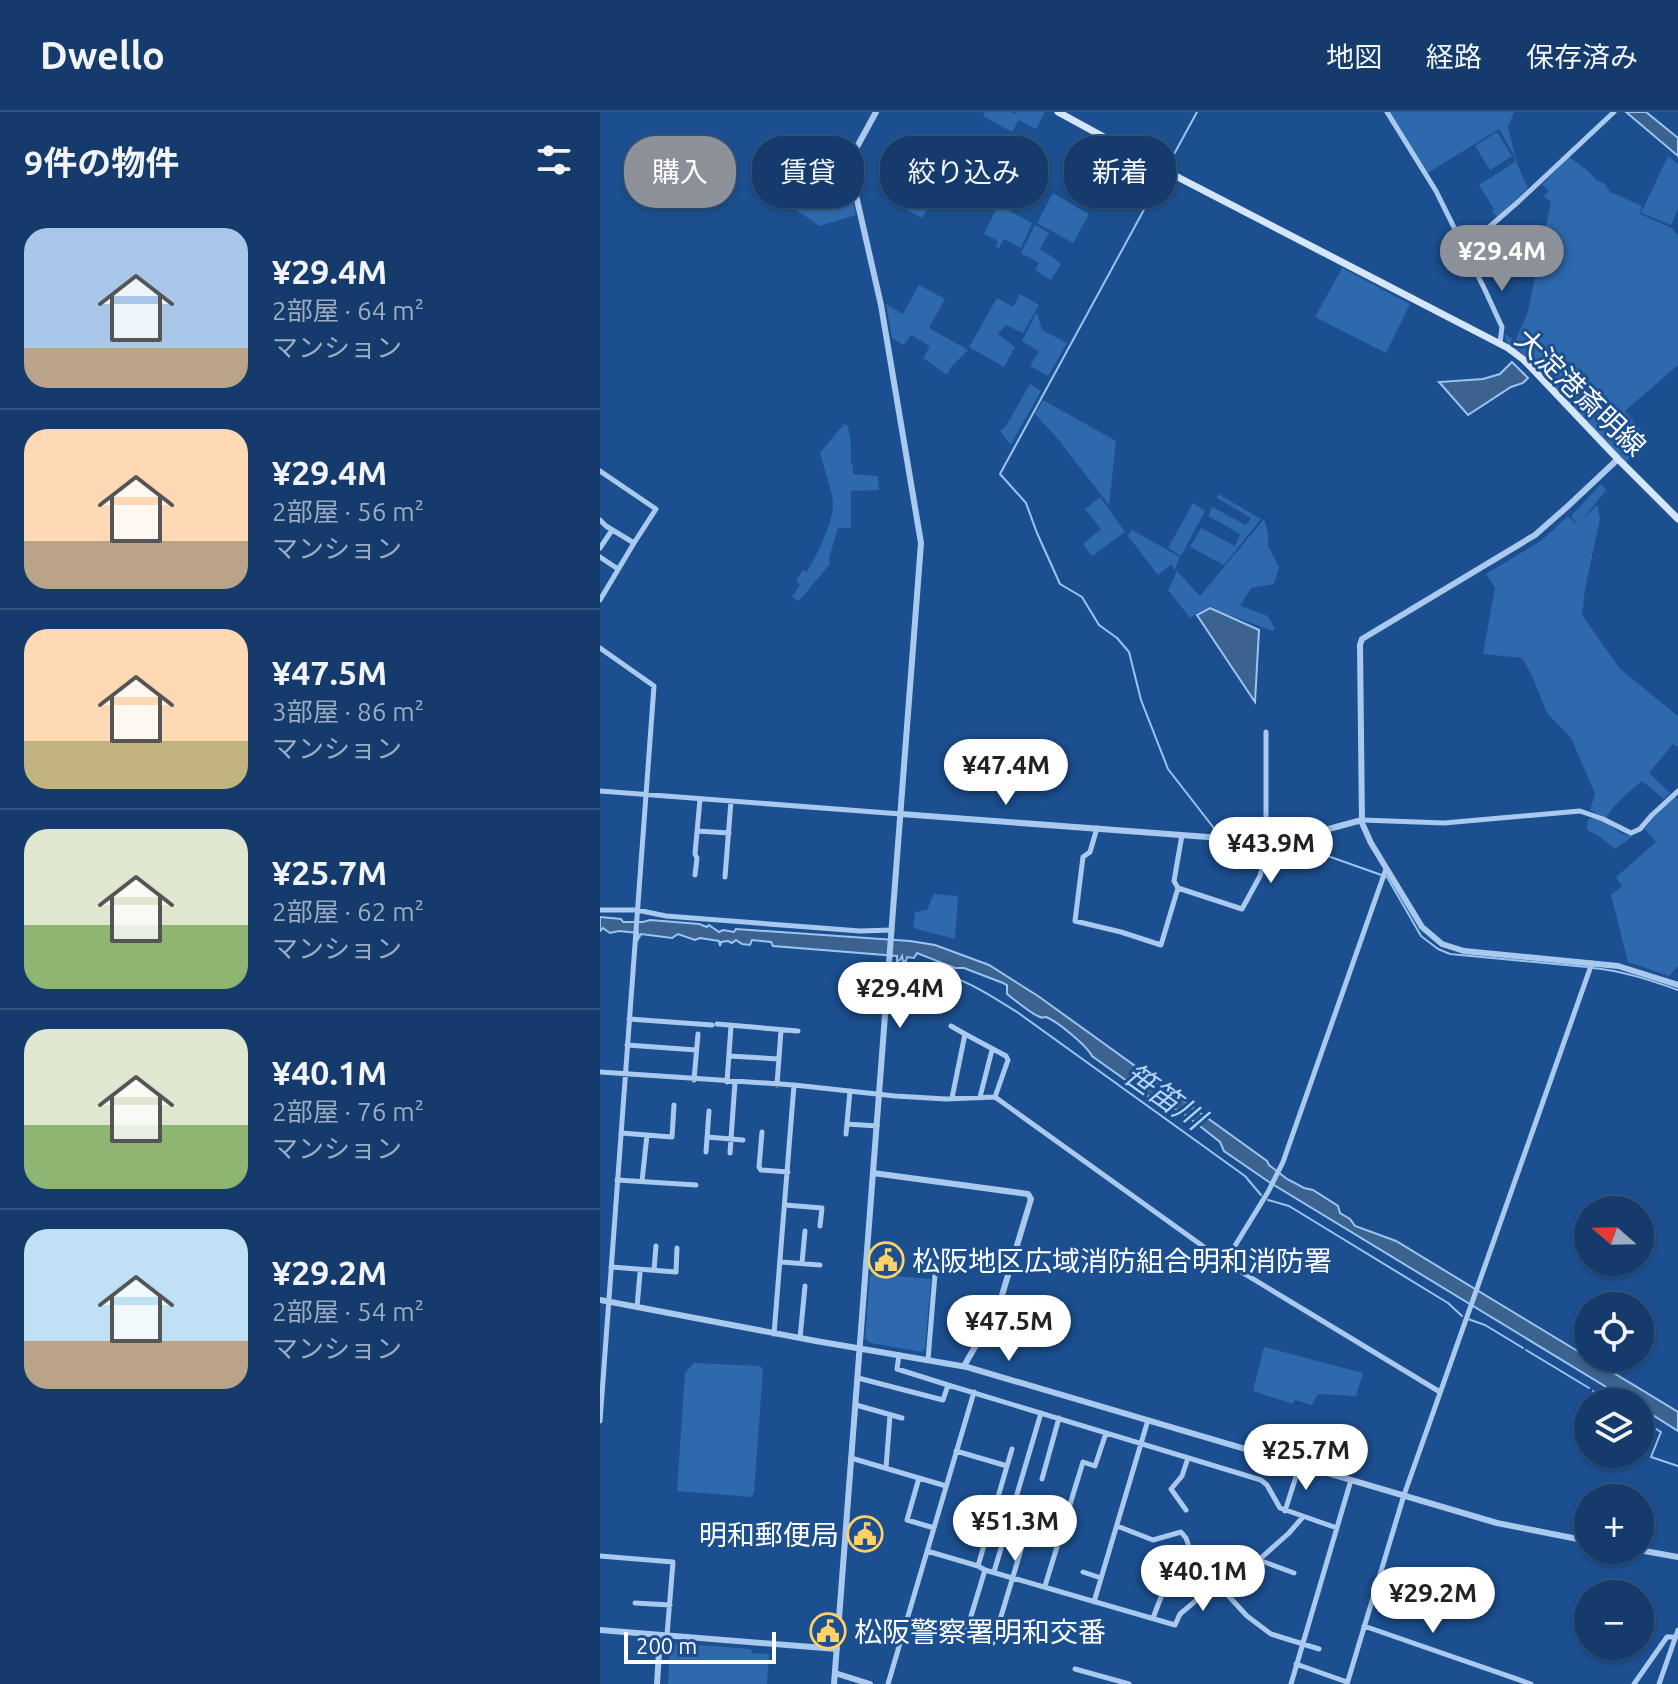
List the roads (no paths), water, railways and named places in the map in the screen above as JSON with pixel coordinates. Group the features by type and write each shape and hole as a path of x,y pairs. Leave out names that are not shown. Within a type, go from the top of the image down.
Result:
{"main road":[{"name":"大淀港斎明線","path":"1058,112 1500,343 1524,360 1678,519"}],"street":[{"path":"834,1684 921,543 881,305 850,169 852,156 876,112"},
{"path":"1387,112 1426,174 1464,249 1502,327 1500,343"},
{"path":"1464,249 1614,112"},
{"path":"1618,459 1535,535 1362,639 1362,820 1384,873 1419,923 1442,944 1484,956 1618,966 1678,985"},
{"path":"600,471 656,509 600,600"},
{"path":"600,520 634,543"},
{"path":"600,548 612,530"},
{"path":"600,557 618,569"},
{"path":"600,648 654,686 609,1302 604,1324 600,1421"},
{"path":"1182,835 1174,881 1178,888 1242,909 1260,876 1268,842 1266,732"},
{"path":"600,791 1268,842 1307,836 1362,820 1444,823 1580,811 1631,833 1640,829 1678,791"},
{"path":"695,875 700,799"},
{"path":"725,877 731,801"},
{"path":"1097,828 1090,852 1083,857 1075,921 1161,945 1178,888"},
{"path":"697,831 729,833"},
{"path":"1225,1262 1283,1163 1384,873"},
{"path":"600,910 860,931 892,930"},
{"path":"1296,1664 1347,1683 1404,1495 1591,966"},
{"path":"629,1019 798,1031"},
{"path":"727,1082 731,1026"},
{"path":"951,1026 1006,1056 1008,1060 995,1097"},
{"path":"777,1085 781,1029"},
{"path":"694,1080 698,1034"},
{"path":"952,1098 965,1034"},
{"path":"627,1045 696,1050"},
{"path":"980,1097 992,1050"},
{"path":"729,1056 779,1059"},
{"path":"600,1072 880,1094 995,1097 1225,1262 1440,1392"},
{"path":"730,1153 735,1082"},
{"path":"774,1334 794,1085"},
{"path":"846,1134 850,1091"},
{"path":"621,1133 672,1137 674,1105"},
{"path":"706,1152 709,1111"},
{"path":"847,1124 877,1126"},
{"path":"762,1132 759,1167 761,1170 788,1172"},
{"path":"642,1181 647,1135"},
{"path":"707,1137 743,1140"},
{"path":"873,1173 1028,1194 1031,1199 999,1305 964,1366"},
{"path":"617,1180 696,1185"},
{"path":"785,1205 822,1208 820,1226"},
{"path":"802,1263 805,1231"},
{"path":"654,1270 656,1246"},
{"path":"600,1265 676,1272 677,1248"},
{"path":"781,1262 820,1265"},
{"path":"928,1360 936,1262"},
{"path":"637,1307 640,1273"},
{"path":"800,1338 805,1286"},
{"path":"600,1300 774,1334 964,1366 1497,1523 1574,1538"},
{"path":"899,1355 897,1369 1261,1480 1277,1505 1285,1511 1337,1528"},
{"path":"858,1378 943,1400 948,1385"},
{"path":"888,1684 974,1392"},
{"path":"856,1405 902,1418"},
{"path":"994,1572 1041,1413"},
{"path":"886,1468 890,1415"},
{"path":"1042,1479 1059,1418"},
{"path":"1094,1602 1149,1419"},
{"path":"1045,1586 1083,1462 1095,1466 1106,1433"},
{"path":"978,1566 1012,1449"},
{"path":"956,1451 1007,1466"},
{"path":"851,1458 946,1486"},
{"path":"1186,1510 1171,1489 1182,1476 1188,1458"},
{"path":"1285,1511 1300,1464"},
{"path":"919,1478 907,1520 934,1528"},
{"path":"1291,1684 1351,1480"},
{"path":"927,1551 1175,1625 1180,1614 1205,1593 1222,1590 1289,1533 1303,1517"},
{"path":"1117,1526 1153,1540 1181,1532 1192,1555"},
{"path":"993,1643 1021,1550"},
{"path":"1169,1564 1206,1551 1213,1576 1247,1616 1271,1634 1319,1649"},
{"path":"1654,1553 1678,1557"},
{"path":"600,1556 673,1562 670,1605 657,1684"},
{"path":"1259,1560 1294,1573"},
{"path":"1153,1618 1163,1592 1154,1562"},
{"path":"965,1636 985,1570"},
{"path":"1083,1572 1101,1578"},
{"path":"1163,1592 1213,1576"},
{"path":"635,1603 670,1605"},
{"path":"1364,1626 1531,1684"},
{"path":"600,1630 837,1649"},
{"path":"1634,1684 1667,1637 1677,1633"},
{"path":"1659,1684 1677,1633"},
{"path":"1075,1669 1129,1684"},
{"path":"835,1673 870,1684"},
{"path":"1100,1684 1102,1676"}],"water":[{"path":"1626,112 1646,112 1678,138 1678,156"},
{"path":"1512,362 1528,378 1468,415 1439,382 1483,379 1500,374"},
{"path":"1210,608 1259,630 1255,702 1197,615"},
{"name":"笹笛川","path":"600,917 621,919 623,922 650,920 709,925 719,932 734,932 736,929 910,941 935,945 989,965 1038,996 1267,1161 1287,1179 1313,1190 1338,1206 1340,1213 1355,1226 1396,1241 1574,1349 1574,1367 1269,1182 1224,1151 1220,1142 1187,1116 1156,1098 1152,1099 1092,1056 1057,1023 1023,1007 1007,994 1007,985 1003,983 917,953 914,958 907,957 903,961 902,956 897,961 897,956 773,946 771,942 752,940 750,945 736,940 732,943 721,942 720,946 719,941 695,940 678,934 672,938 641,934 637,941 638,933 610,933 603,928 600,931"},
{"path":"1582,1372 1612,1372 1638,1388 1608,1388"},
{"path":"1654,1397 1678,1412 1678,1431 1654,1416"}],"waterway":[{"path":"1176,150 1197,112"},
{"path":"1145,208 1000,474 1026,503 1060,584 1082,597 1099,625 1129,652 1141,700 1168,769 1220,836"},
{"path":"1224,841 1226,844 1291,843 1387,877 1421,936 1450,954 1587,967"},
{"name":"笹笛川","path":"904,966 952,977 1017,1012 1245,1176 1261,1195"},
{"path":"1593,968 1647,979 1678,990"},
{"path":"1268,1200 1289,1206 1448,1303 1462,1316"},
{"path":"1468,1319 1485,1325 1523,1348"},
{"path":"1526,1350 1589,1388"},
{"path":"1654,1428 1661,1432 1654,1450"},
{"path":"1654,1458 1678,1466"}],"place":[{"name":"松阪地区広域消防組合明和消防署","path":"886,1260"},
{"name":"明和郵便局","path":"865,1534"},
{"name":"松阪警察署明和交番","path":"828,1631"}]}
